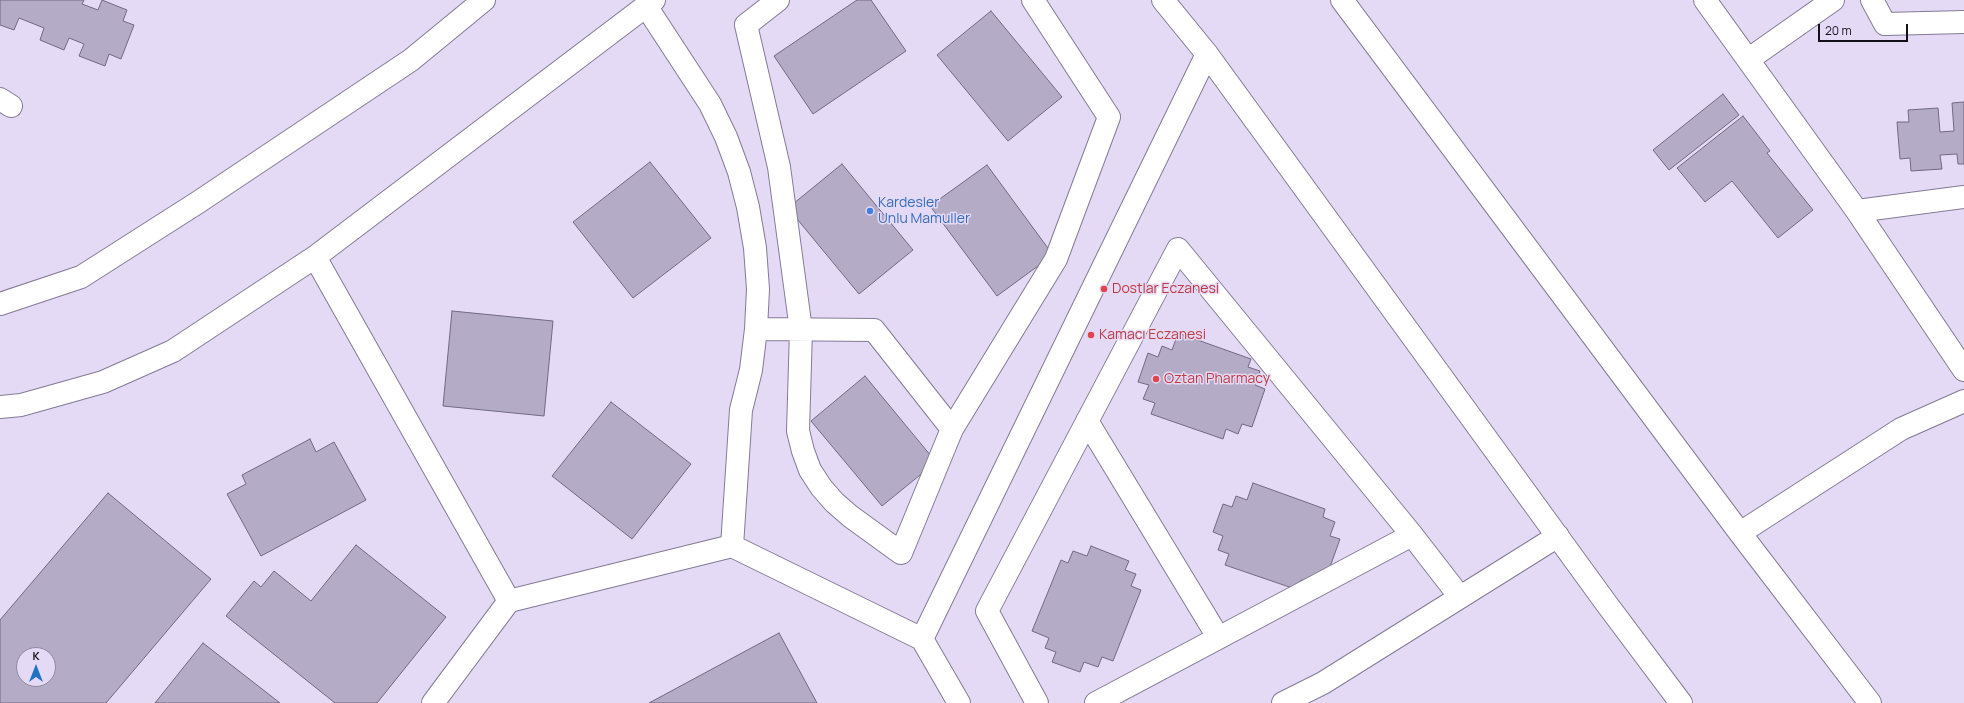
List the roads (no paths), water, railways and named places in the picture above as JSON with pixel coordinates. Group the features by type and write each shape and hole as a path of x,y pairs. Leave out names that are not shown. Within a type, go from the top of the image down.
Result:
{"street":[{"path":"0,304 81,277 197,203 411,60 484,0"},
{"path":"778,0 746,25 779,167 801,330 798,432 803,452 810,470 821,487 834,502 901,553 952,429 1056,259 1109,117 1033,0"},
{"path":"1163,0 1207,54 1681,703"},
{"path":"1342,0 1740,533 1870,703"},
{"path":"1704,0 1749,59 1857,211 1964,370"},
{"path":"1749,59 1833,0"},
{"path":"1872,0 1885,24 1964,22"},
{"path":"0,407 21,405 103,382 173,351 315,257 650,3 710,104 726,137 739,172 748,208 755,248 758,289 756,329 751,370 741,410 732,546"},
{"path":"922,638 1207,54"},
{"path":"1857,211 1964,197"},
{"path":"1037,703 987,611 1178,249 1412,535 1460,597"},
{"path":"315,257 509,601"},
{"path":"756,329 874,330 952,429"},
{"path":"1740,533 1901,430 1964,401"},
{"path":"1087,421 1218,637"},
{"path":"1096,703 1412,535"},
{"path":"1282,703 1324,684 1558,536"},
{"path":"434,703 509,601 732,546 922,638 959,703"}],"place":[{"name":"Kardesler Unlu Mamuller","path":"870,211"},
{"name":"Dostlar Eczanesi","path":"1104,289"},
{"name":"Kamacı Eczanesi","path":"1091,335"},
{"name":"Oztan Pharmacy","path":"1156,379"}]}
